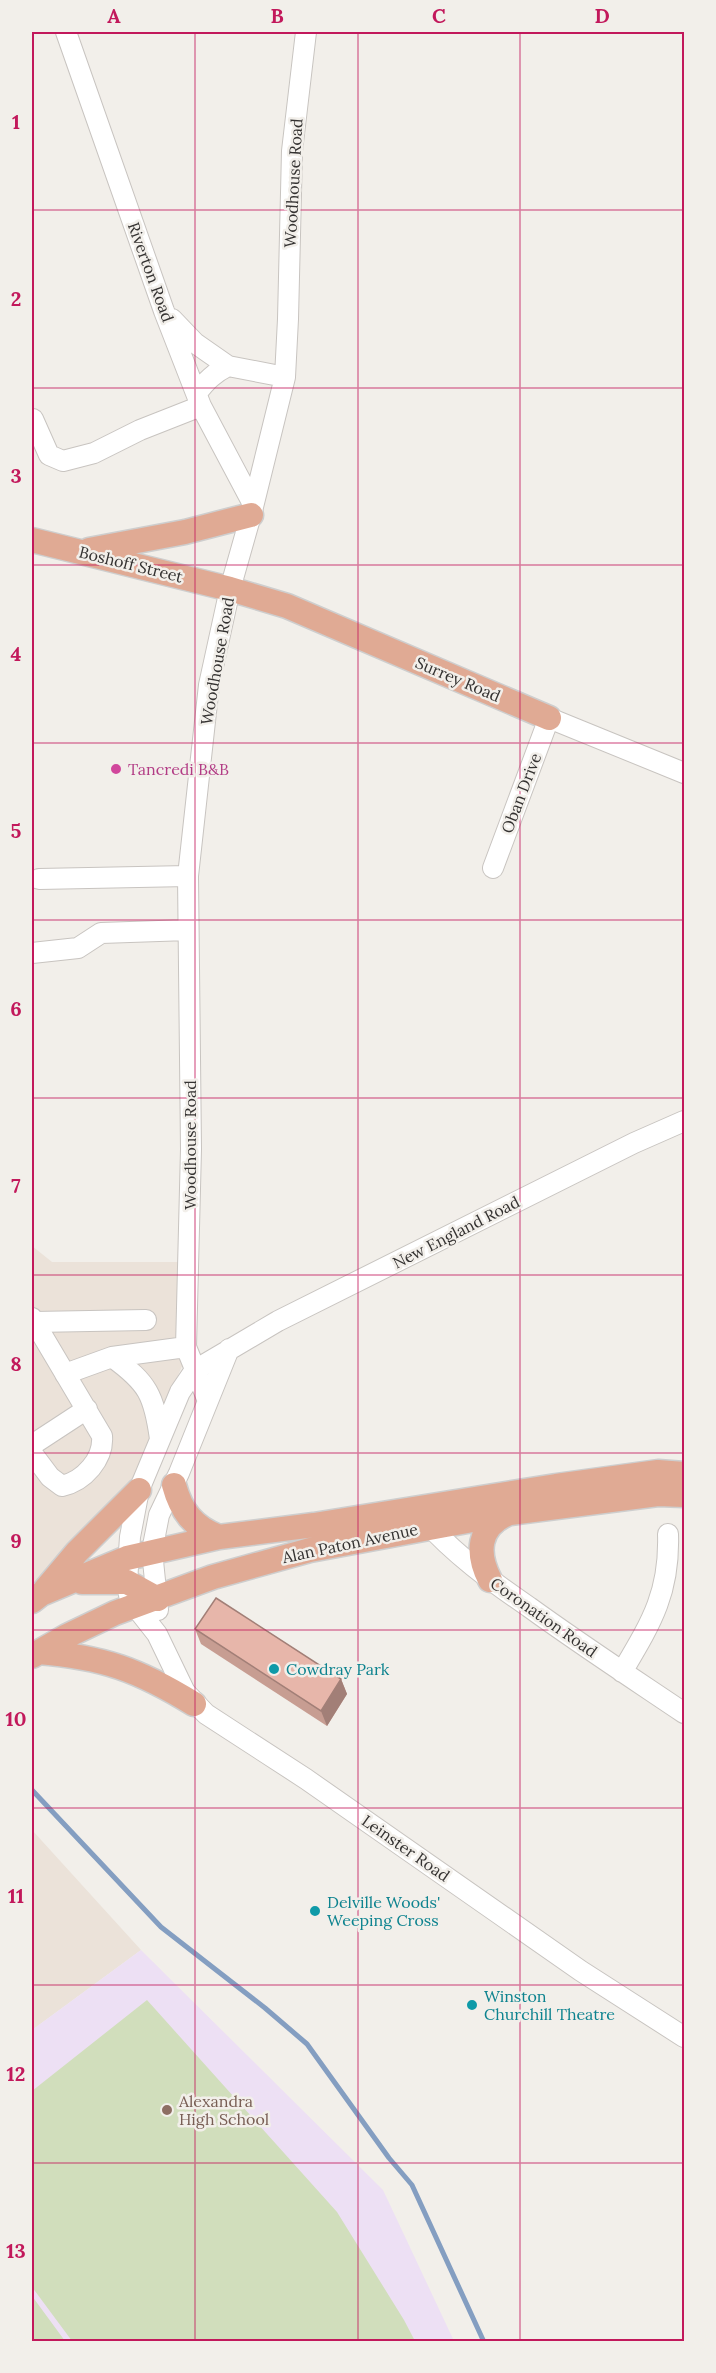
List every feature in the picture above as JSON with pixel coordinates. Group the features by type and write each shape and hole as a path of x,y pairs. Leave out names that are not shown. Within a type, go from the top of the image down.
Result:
{"main road":[{"path":"80,551 185,532 252,510"},
{"name":"Boshoff Street","path":"32,540 230,589"},
{"name":"Surrey Road","path":"230,589 287,606 549,718"},
{"name":"Alan Paton Avenue","path":"36,1598 127,1558 219,1537 314,1525 658,1472 684,1474"},
{"path":"174,1485 178,1502 187,1516 207,1532 219,1537"},
{"path":"36,1598 77,1552 139,1490"},
{"name":"Alan Paton Avenue","path":"35,1654 95,1622 135,1606 213,1577 299,1553 429,1526 510,1513 658,1494 684,1496"},
{"path":"490,1580 481,1558 484,1537 495,1519 510,1513"},
{"path":"68,1583 127,1582 158,1599"},
{"path":"35,1654 88,1657 124,1667 160,1683 194,1704"}],"street":[{"name":"Riverton Road","path":"66,32 164,310 199,399 252,510"},
{"name":"Woodhouse Road","path":"208,1401 186,1347 191,1149 188,876 209,685 230,589 285,377 292,151 306,32"},
{"path":"164,310 195,343 228,366 285,377"},
{"path":"33,419 49,455 63,460 94,453 199,399 205,382 217,371 228,366"},
{"name":"Surrey Road","path":"549,718 684,773"},
{"name":"Oban Drive","path":"493,868 549,718"},
{"path":"39,879 188,876"},
{"path":"32,952 78,948 101,933 188,930"},
{"name":"New England Road","path":"127,1582 127,1558 139,1490 180,1392 195,1370 278,1321 634,1143 684,1121"},
{"path":"32,1453 50,1477 62,1486 91,1469 98,1459 102,1442 102,1436 65,1374 39,1346 33,1320 146,1320"},
{"path":"65,1374 112,1357 186,1347"},
{"path":"152,1551 159,1515 174,1485 229,1349"},
{"path":"112,1357 137,1376 150,1394 157,1413 160,1439"},
{"path":"32,1445 87,1409"},
{"name":"Coronation Road","path":"413,1508 453,1550 490,1580 684,1713"},
{"path":"622,1672 657,1608 669,1559 668,1534"},
{"name":"Leinster Road","path":"152,1551 158,1599 157,1634"},
{"name":"Leinster Road","path":"127,1582 129,1595 135,1606 157,1634 180,1683 194,1704 306,1779 581,1971 684,2037"}],"shaded area":[{"path":"32,1246 52,1262 182,1262 185,1359 114,1526 32,1602"},
{"path":"32,1830 141,1950 32,2030"},
{"name":"Alexandra High School","path":"141,1950 383,2190 454,2341 32,2341 32,2030"}],"green space":[{"name":"Alexandra High School","path":"147,2000 337,2212 415,2341 72,2341 32,2287 32,2091"},
{"path":"32,2296 65,2341 32,2341"}],"building":[{"name":"Cowdray Park","path":"216,1598 341,1679 321,1711 195,1629"}],"waterway":[{"path":"32,1790 161,1927 265,2008 307,2044 389,2158 412,2185 484,2342"}],"place":[{"name":"Tancredi B&B","path":"116,769"},
{"name":"Cowdray Park","path":"274,1669"},
{"name":"Delville Woods' Weeping Cross","path":"315,1911"},
{"name":"Winston Churchill Theatre","path":"472,2005"},
{"name":"Alexandra High School","path":"167,2110"}]}
